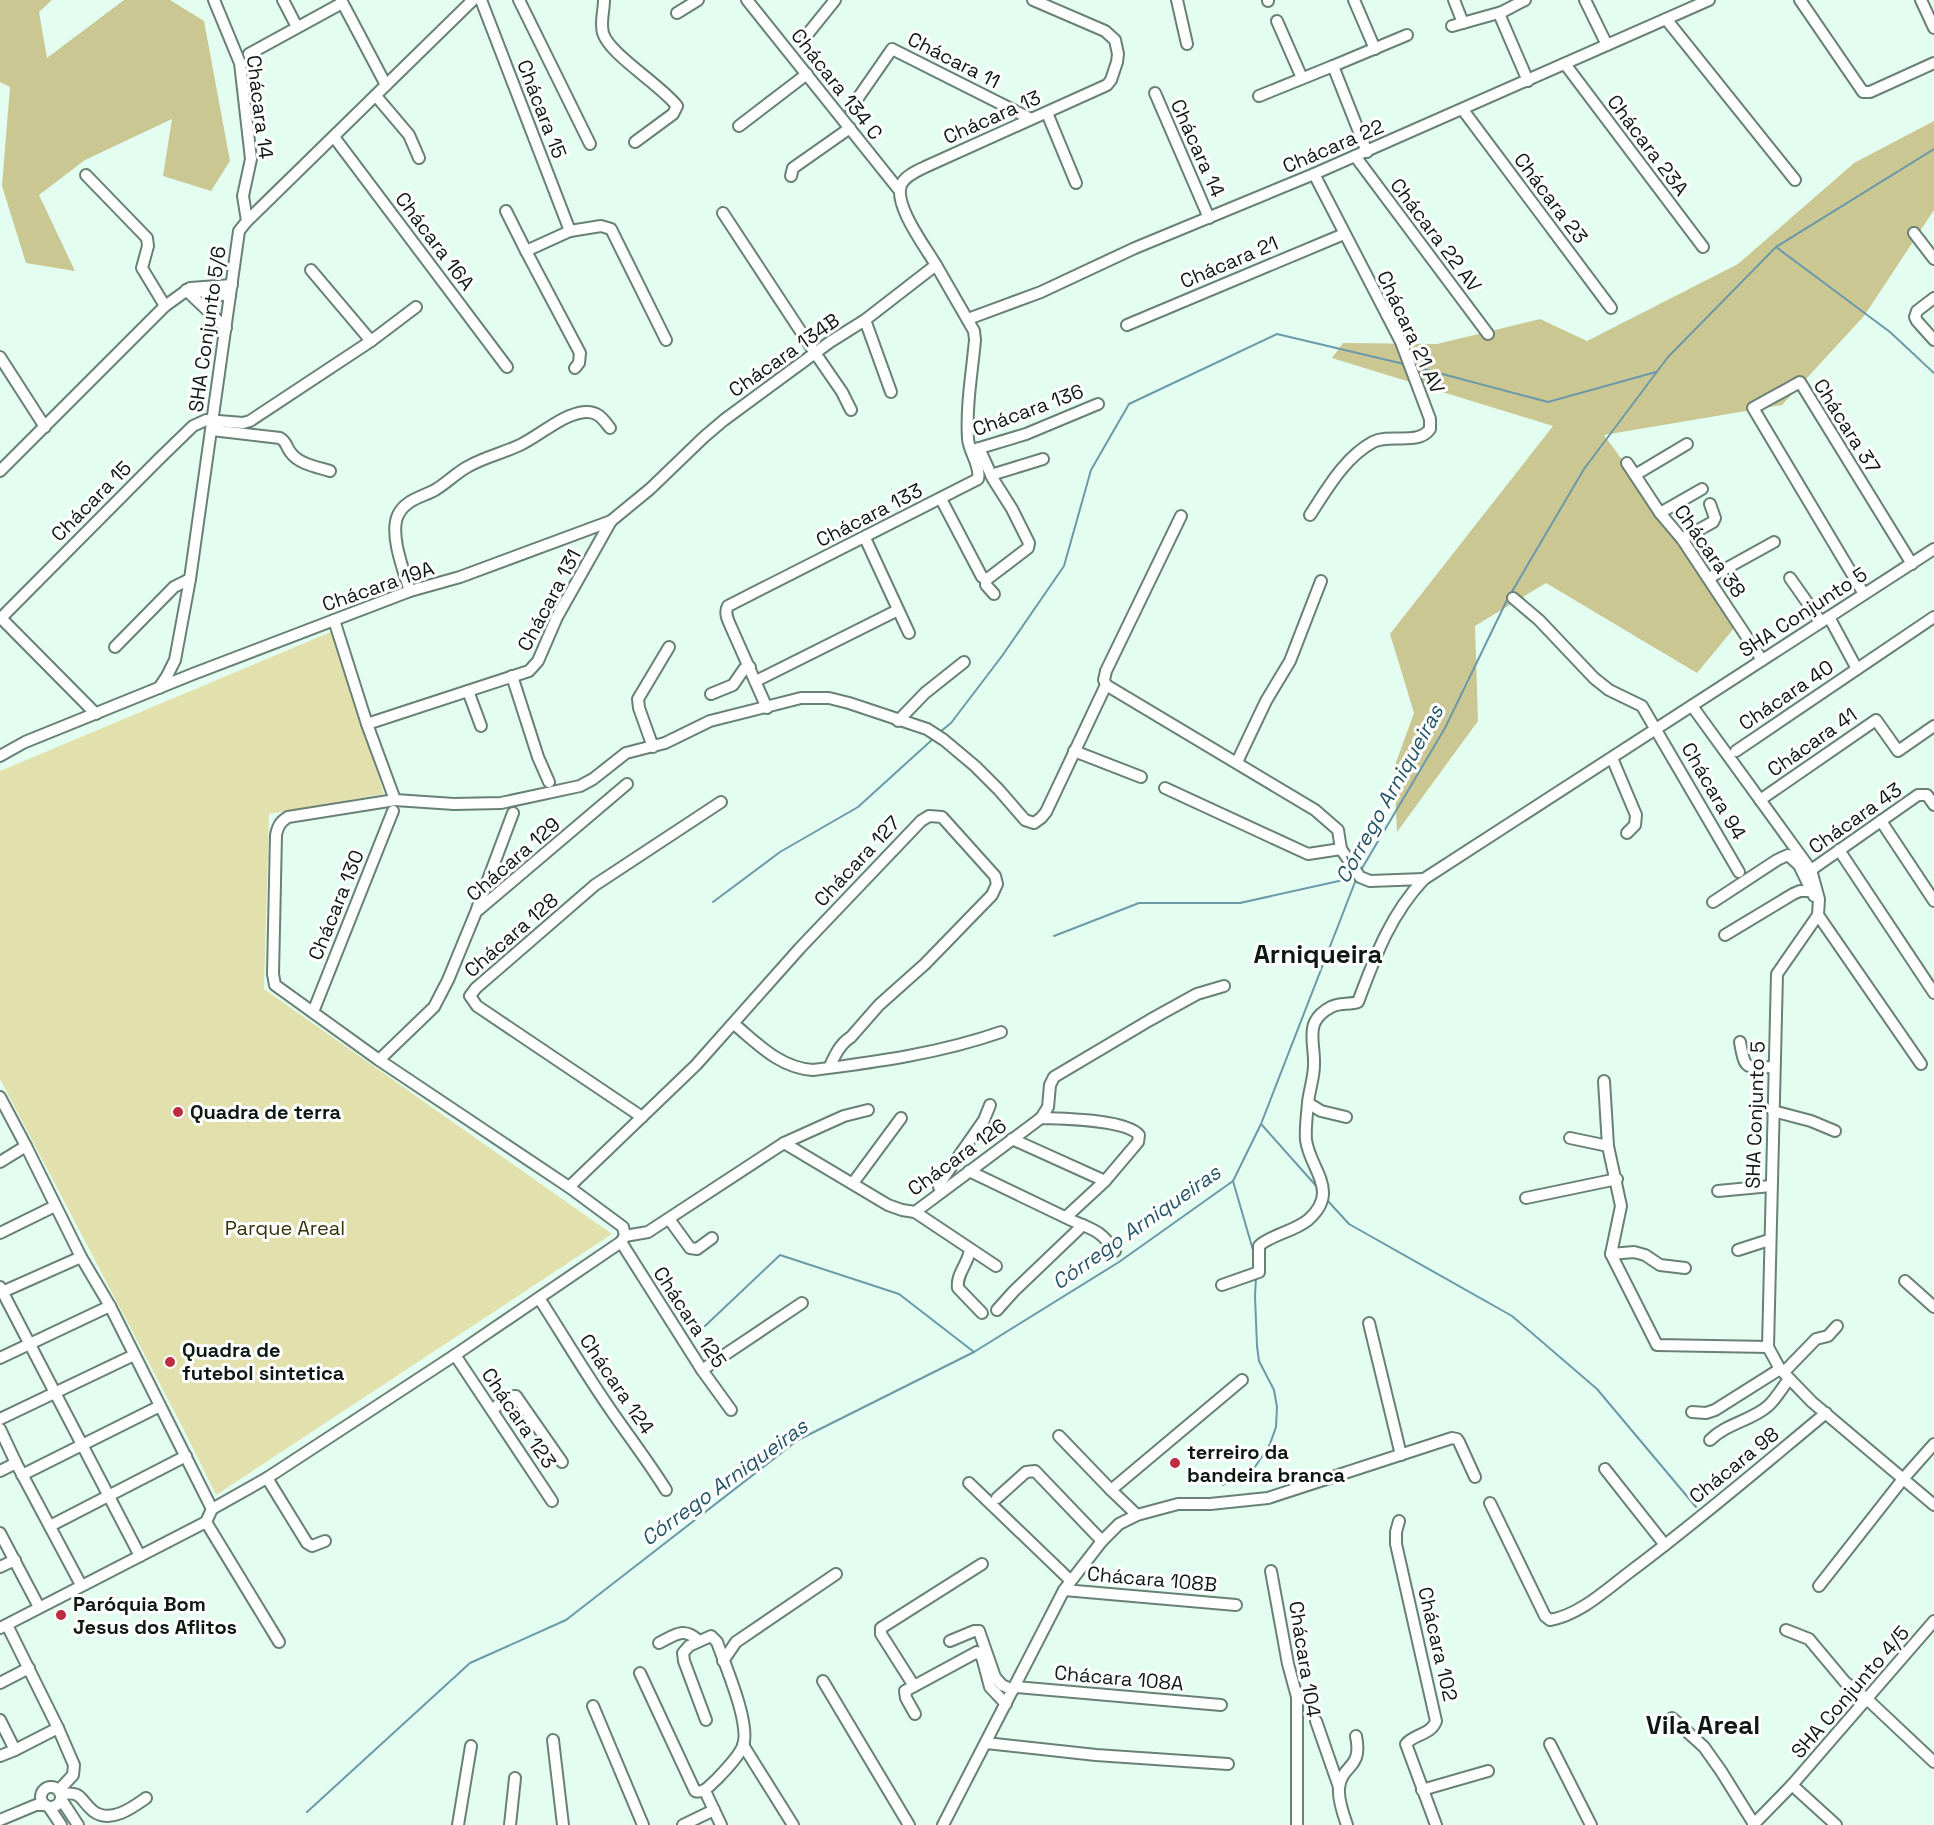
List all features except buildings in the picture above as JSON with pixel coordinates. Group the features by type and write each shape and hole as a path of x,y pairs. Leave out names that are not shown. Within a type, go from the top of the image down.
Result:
{"street":[{"name":"Chácara 14","path":"214,0 240,63 251,159 243,196 247,221"},
{"path":"283,0 297,27"},
{"name":"Chácara 15","path":"481,0 570,231"},
{"path":"519,0 590,144"},
{"path":"604,0 601,26 604,36 615,51 676,106 674,114 635,142"},
{"path":"677,13 698,0"},
{"name":"Chácara 134 C","path":"747,0 899,190 902,206 936,265"},
{"name":"Chácara 13","path":"899,190 903,181 919,170 1107,85 1111,80 1118,54 1115,40 1105,32 1033,0"},
{"path":"1176,0 1187,44"},
{"path":"1354,0 1375,49"},
{"path":"1454,0 1457,24 1502,12 1525,0"},
{"path":"1585,0 1607,45"},
{"name":"Chácara 22","path":"968,319 1041,292 1124,253 1463,110 1666,19 1687,4 1709,0"},
{"path":"1800,0 1863,92 1870,92 1934,63"},
{"path":"1921,0 1934,28"},
{"path":"249,54 341,2 387,86"},
{"name":"SHA Conjunto 5/6","path":"159,688 167,676 176,651 190,579 237,236 247,221 387,86 466,2"},
{"path":"806,36 830,2"},
{"path":"1502,12 1501,22 1528,81"},
{"path":"1666,19 1795,180"},
{"path":"1277,21 1302,78"},
{"path":"1259,96 1407,35"},
{"name":"Chácara 11","path":"851,108 892,49 1031,119"},
{"name":"Chácara 23A","path":"1565,64 1703,247"},
{"path":"1333,66 1367,152"},
{"path":"739,126 807,74"},
{"name":"Chácara 14","path":"1155,93 1209,218"},
{"path":"376,96 409,135 419,158"},
{"name":"Chácara 23","path":"1463,110 1611,308"},
{"path":"1047,113 1076,183"},
{"path":"790,176 793,168 850,128"},
{"name":"Chácara 16A","path":"334,137 507,367"},
{"name":"Chácara 22 AV","path":"1356,156 1488,334"},
{"name":"Chácara 21 AV","path":"1310,515 1332,481 1360,450 1376,440 1419,437 1430,429 1430,419 1401,342 1314,174"},
{"path":"86,175 147,238 148,246 142,268 165,306"},
{"path":"506,211 580,353 579,363 575,369"},
{"path":"723,213 842,392 851,410"},
{"path":"526,251 570,231 601,226 611,230 666,340"},
{"path":"1914,233 1934,259"},
{"name":"Chácara 21","path":"1127,324 1344,234"},
{"path":"936,265 968,319"},
{"name":"Chácara 134B","path":"610,521 650,489 724,420 815,353 865,320 936,265"},
{"path":"311,270 371,341"},
{"path":"186,290 226,328"},
{"path":"0,471 165,306 186,290 231,290"},
{"path":"1934,298 1917,311 1915,318 1934,340"},
{"path":"212,425 250,421 371,341 416,308"},
{"name":"Chácara 133","path":"768,708 726,616 728,606 978,479 974,450 968,438 967,404 975,340 974,331 968,319"},
{"path":"865,320 891,392"},
{"path":"0,357 45,427"},
{"name":"Chácara 37","path":"1864,594 1753,408 1800,382 1912,564"},
{"name":"Chácara 136","path":"974,450 1026,434 1098,404"},
{"path":"410,591 398,552 396,523 398,515 408,502 435,490 466,467 522,444 566,419 582,413 593,412 600,415 610,428"},
{"name":"Chácara 15","path":"96,714 0,618 181,437 202,421 212,425"},
{"path":"212,425 280,438 292,455 309,465 330,471"},
{"path":"1635,475 1687,444"},
{"path":"974,450 991,475 1029,543 1028,548 986,580 986,585 994,594"},
{"path":"991,475 1043,459"},
{"name":"Chácara 38","path":"1627,463 1660,513 1682,539 1709,578 1762,660"},
{"path":"1660,513 1702,489"},
{"path":"941,499 982,577"},
{"path":"1682,539 1713,522 1715,518 1710,504"},
{"path":"1181,516 1106,671 1104,680 1106,685 1237,762 1322,816 1338,831 1341,849 1360,877 1370,881 1424,879"},
{"name":"Chácara 19A","path":"0,756 25,742 193,674 410,591 460,577 610,521"},
{"name":"Chácara 131","path":"368,724 529,671 538,661 557,617 610,521"},
{"path":"865,538 909,633"},
{"path":"1709,578 1774,542"},
{"name":"SHA Conjunto 5","path":"1424,879 1934,549"},
{"name":"Chácara 40","path":"1790,578 1825,620 1857,669"},
{"path":"115,647 174,587 190,579"},
{"path":"1237,762 1266,701 1290,661 1321,581"},
{"name":"Chácara 94","path":"1513,598 1539,620 1594,678 1609,690 1642,706 1739,872"},
{"path":"756,681 898,609"},
{"name":"Chácara 40","path":"1736,751 1934,617"},
{"path":"334,620 394,806 501,803 580,786 593,779 626,753 653,747 710,721 801,698 829,698 927,729 944,740 999,790 1025,820 1034,823 1046,812 1106,685"},
{"path":"653,747 638,699 669,647"},
{"path":"176,651 182,665 193,674"},
{"path":"898,721 925,693 964,662"},
{"path":"711,694 733,684 744,669 750,667"},
{"path":"512,676 538,757 549,782"},
{"path":"468,691 481,726"},
{"path":"1692,706 1811,870 1818,915 1921,1064"},
{"name":"Chácara 41","path":"1761,800 1876,720 1898,751 1934,726"},
{"path":"1074,751 1141,777"},
{"path":"1612,758 1636,815 1635,825 1627,833"},
{"name":"Chácara 129","path":"379,1060 434,1007 448,980 476,912 627,784"},
{"path":"1165,788 1308,854 1341,849"},
{"name":"Chácara 43","path":"1811,870 1918,795 1928,795 1934,805"},
{"name":"Chácara 128","path":"642,1117 477,1006 470,996 476,988 595,885 721,802"},
{"name":"Chácara 125","path":"394,806 288,817 278,826 273,981 280,989 379,1060 569,1187 623,1227 623,1239 702,1370 731,1410"},
{"name":"Chácara 130","path":"313,1012 394,806"},
{"path":"476,912 513,813"},
{"name":"Chácara 127","path":"569,1187 696,1065 800,948 921,821 929,816 942,817 995,876 997,880 992,895 925,964 879,1005 836,1052 830,1066"},
{"path":"1881,821 1934,901"},
{"path":"1839,850 1934,993"},
{"path":"1713,902 1788,855 1799,865 1815,895"},
{"path":"1222,1285 1258,1272 1259,1246 1263,1242 1293,1230 1309,1218 1319,1205 1324,1188 1306,1139 1308,1103 1314,1066 1311,1034 1313,1025 1329,1007 1358,1002 1381,942 1407,900 1424,879"},
{"path":"1725,935 1793,894 1800,891 1815,895"},
{"name":"SHA Conjunto 5","path":"1818,915 1778,974 1769,1240 1768,1347 1784,1374 1812,1402 1934,1505"},
{"path":"1066,1217 1105,1181 1139,1140 1137,1133 1127,1127 1093,1121 1041,1118 1050,1100 1051,1081 1197,994 1224,986"},
{"path":"734,1024 781,1062 800,1069 813,1070 900,1058 969,1043 1001,1032"},
{"path":"1740,1042 1744,1062 1748,1066 1774,1067"},
{"path":"1604,1081 1608,1146 1617,1179 1621,1206 1611,1254 1657,1346 1768,1347"},
{"path":"0,1097 81,1257 110,1306 212,1509"},
{"path":"1308,1103 1321,1111 1346,1117"},
{"path":"942,1190 939,1187 940,1183 984,1120 990,1105"},
{"path":"3,1825 0,1820 29,1808 45,1803 57,1806 75,1768 29,1668 3,1626 206,1522 212,1509 267,1478 455,1355 623,1239 645,1234 784,1143 818,1126 868,1110"},
{"path":"1773,1111 1811,1121 1834,1131"},
{"path":"853,1183 901,1118"},
{"name":"Chácara 126","path":"784,1143 888,1205 915,1212 1041,1118"},
{"path":"1570,1138 1608,1146"},
{"path":"1012,1139 1105,1181"},
{"path":"0,1162 26,1146"},
{"path":"969,1171 1090,1227 1101,1234 1115,1251"},
{"path":"1526,1198 1617,1179"},
{"path":"1718,1191 1771,1186"},
{"path":"0,1233 55,1206"},
{"path":"915,1212 996,1266"},
{"path":"669,1219 690,1248 697,1249 712,1238"},
{"path":"997,1310 1083,1225"},
{"path":"1738,1250 1769,1240"},
{"path":"970,1250 968,1262 958,1277 957,1287 982,1313"},
{"path":"1611,1254 1634,1251 1645,1254 1660,1265 1685,1268"},
{"path":"81,1257 1,1291 140,1556"},
{"path":"1905,1281 1934,1307"},
{"name":"Chácara 124","path":"539,1298 586,1373 644,1454 666,1490"},
{"path":"702,1370 802,1303"},
{"path":"0,1358 110,1306"},
{"path":"1369,1323 1401,1455"},
{"path":"1710,1440 1732,1424 1767,1407 1784,1374 1816,1339 1828,1336 1837,1326"},
{"path":"0,1419 135,1355"},
{"name":"Chácara 123","path":"455,1355 552,1501"},
{"path":"1692,1412 1706,1413 1715,1410 1784,1374"},
{"path":"1111,1490 1242,1380"},
{"path":"492,1410 508,1396 516,1396 562,1462"},
{"path":"22,1475 160,1406"},
{"name":"Chácara 98","path":"1490,1503 1545,1616 1550,1620 1561,1618 1587,1604 1665,1545 1826,1413"},
{"path":"0,1429 81,1585"},
{"path":"1059,1436 1137,1515"},
{"path":"943,1825 1067,1585 1102,1540 1119,1524 1137,1515 1178,1504 1210,1504 1268,1498 1454,1438 1459,1442 1475,1477"},
{"path":"1819,1586 1903,1479 1934,1444"},
{"path":"50,1526 186,1456"},
{"path":"0,1471 16,1462"},
{"path":"1605,1469 1665,1545"},
{"path":"997,1498 1026,1472 1035,1471 1102,1540"},
{"path":"267,1478 307,1544 312,1546 325,1541"},
{"path":"969,1483 1067,1585"},
{"name":"Chácara 102","path":"1399,1521 1396,1544 1436,1715 1432,1729 1411,1739 1406,1744 1436,1825"},
{"path":"206,1522 279,1642"},
{"path":"0,1533 39,1607"},
{"path":"0,1568 15,1560"},
{"path":"914,1686 881,1634 881,1628 982,1564"},
{"name":"Chácara 104","path":"1271,1571 1288,1664 1297,1697 1297,1825"},
{"path":"723,1661 736,1642 836,1574"},
{"name":"Chácara 108B","path":"1067,1585 1236,1605"},
{"name":"SHA Conjunto 4/5","path":"1754,1824 1868,1700 1934,1622"},
{"path":"1786,1630 1809,1639 1845,1682 1868,1700 1934,1762"},
{"path":"950,1641 974,1631 980,1631 995,1677 1002,1685 1014,1689"},
{"path":"659,1643 683,1632 692,1634 699,1641"},
{"path":"640,1672 694,1791 700,1792 705,1791 732,1762 743,1745 744,1725 713,1637 708,1637 686,1648 683,1656 706,1720"},
{"path":"915,1714 904,1695 905,1691 977,1652 982,1657 990,1687 1006,1704"},
{"path":"0,1683 29,1668"},
{"path":"823,1681 909,1825"},
{"name":"Chácara 108A","path":"1014,1689 1221,1705"},
{"path":"593,1706 643,1825"},
{"path":"1672,1718 1704,1747 1754,1824"},
{"path":"0,1720 15,1749"},
{"path":"1316,1721 1339,1788 1347,1825"},
{"path":"0,1756 58,1728"},
{"path":"1339,1788 1342,1777 1356,1760 1358,1753 1356,1736"},
{"path":"553,1740 563,1825"},
{"path":"986,1743 1096,1755 1228,1764"},
{"path":"1550,1744 1592,1825"},
{"path":"743,1745 793,1825"},
{"path":"458,1825 471,1746"},
{"path":"1422,1790 1488,1772"},
{"path":"510,1825 514,1778"},
{"path":"1792,1785 1836,1825"},
{"path":"61,1825 45,1803 45,1788 55,1788 78,1825"},
{"path":"705,1791 721,1825"},
{"path":"61,1795 74,1793 79,1795 94,1812 110,1815 126,1812 146,1798"},
{"path":"683,1825 714,1810"}],"green space":[{"name":"Parque Areal","path":"331,632 384,794 269,814 264,989 612,1234 216,1495 0,1079 0,771"}],"shaded area":[{"path":"0,0 52,0 39,12 47,58 124,0 170,0 204,21 230,161 211,191 163,176 172,119 85,160 39,195 75,271 26,263 2,186 10,87 0,82"},
{"path":"1934,121 1934,210 1864,316 1782,405 1604,435 1740,621 1697,673 1546,583 1475,626 1478,721 1397,832 1394,768 1414,713 1390,634 1553,426 1332,358 1343,343 1437,344 1540,319 1587,341 1738,264 1854,163"}],"waterway":[{"name":"Córrego Arniqueiras","path":"1361,870 1445,728 1507,600 1584,469 1668,357 1776,247 1934,149"},
{"path":"1776,247 1890,332 1934,373"},
{"path":"940,732 951,723 1002,656 1064,566 1091,470 1129,404 1277,334 1404,364"},
{"path":"1416,367 1548,402 1656,372"},
{"path":"713,902 780,852 858,807 934,738"},
{"path":"1054,936 1139,903 1240,903 1357,877"},
{"name":"Córrego Arniqueiras","path":"307,1812 470,1663 566,1620 798,1440 974,1352 1119,1262 1233,1181 1261,1124 1357,877"},
{"path":"1262,1125 1318,1188"},
{"path":"1233,1181 1255,1257"},
{"path":"1327,1200 1349,1224 1512,1316 1597,1389 1696,1507"},
{"path":"705,1326 780,1255 899,1294 974,1352"},
{"path":"1223,1485 1255,1467 1270,1444 1276,1427 1277,1407 1274,1390 1259,1361 1256,1277"}],"place":[{"name":"Quadra de terra","path":"178,1112"},
{"name":"Quadra de futebol sintetica","path":"170,1362"},
{"name":"terreiro da bandeira branca","path":"1175,1463"},
{"name":"Paróquia Bom Jesus dos Aflitos","path":"61,1615"}],"district":[{"name":"Arniqueira","path":"1318,954"},
{"name":"Vila Areal","path":"1703,1725"}]}
